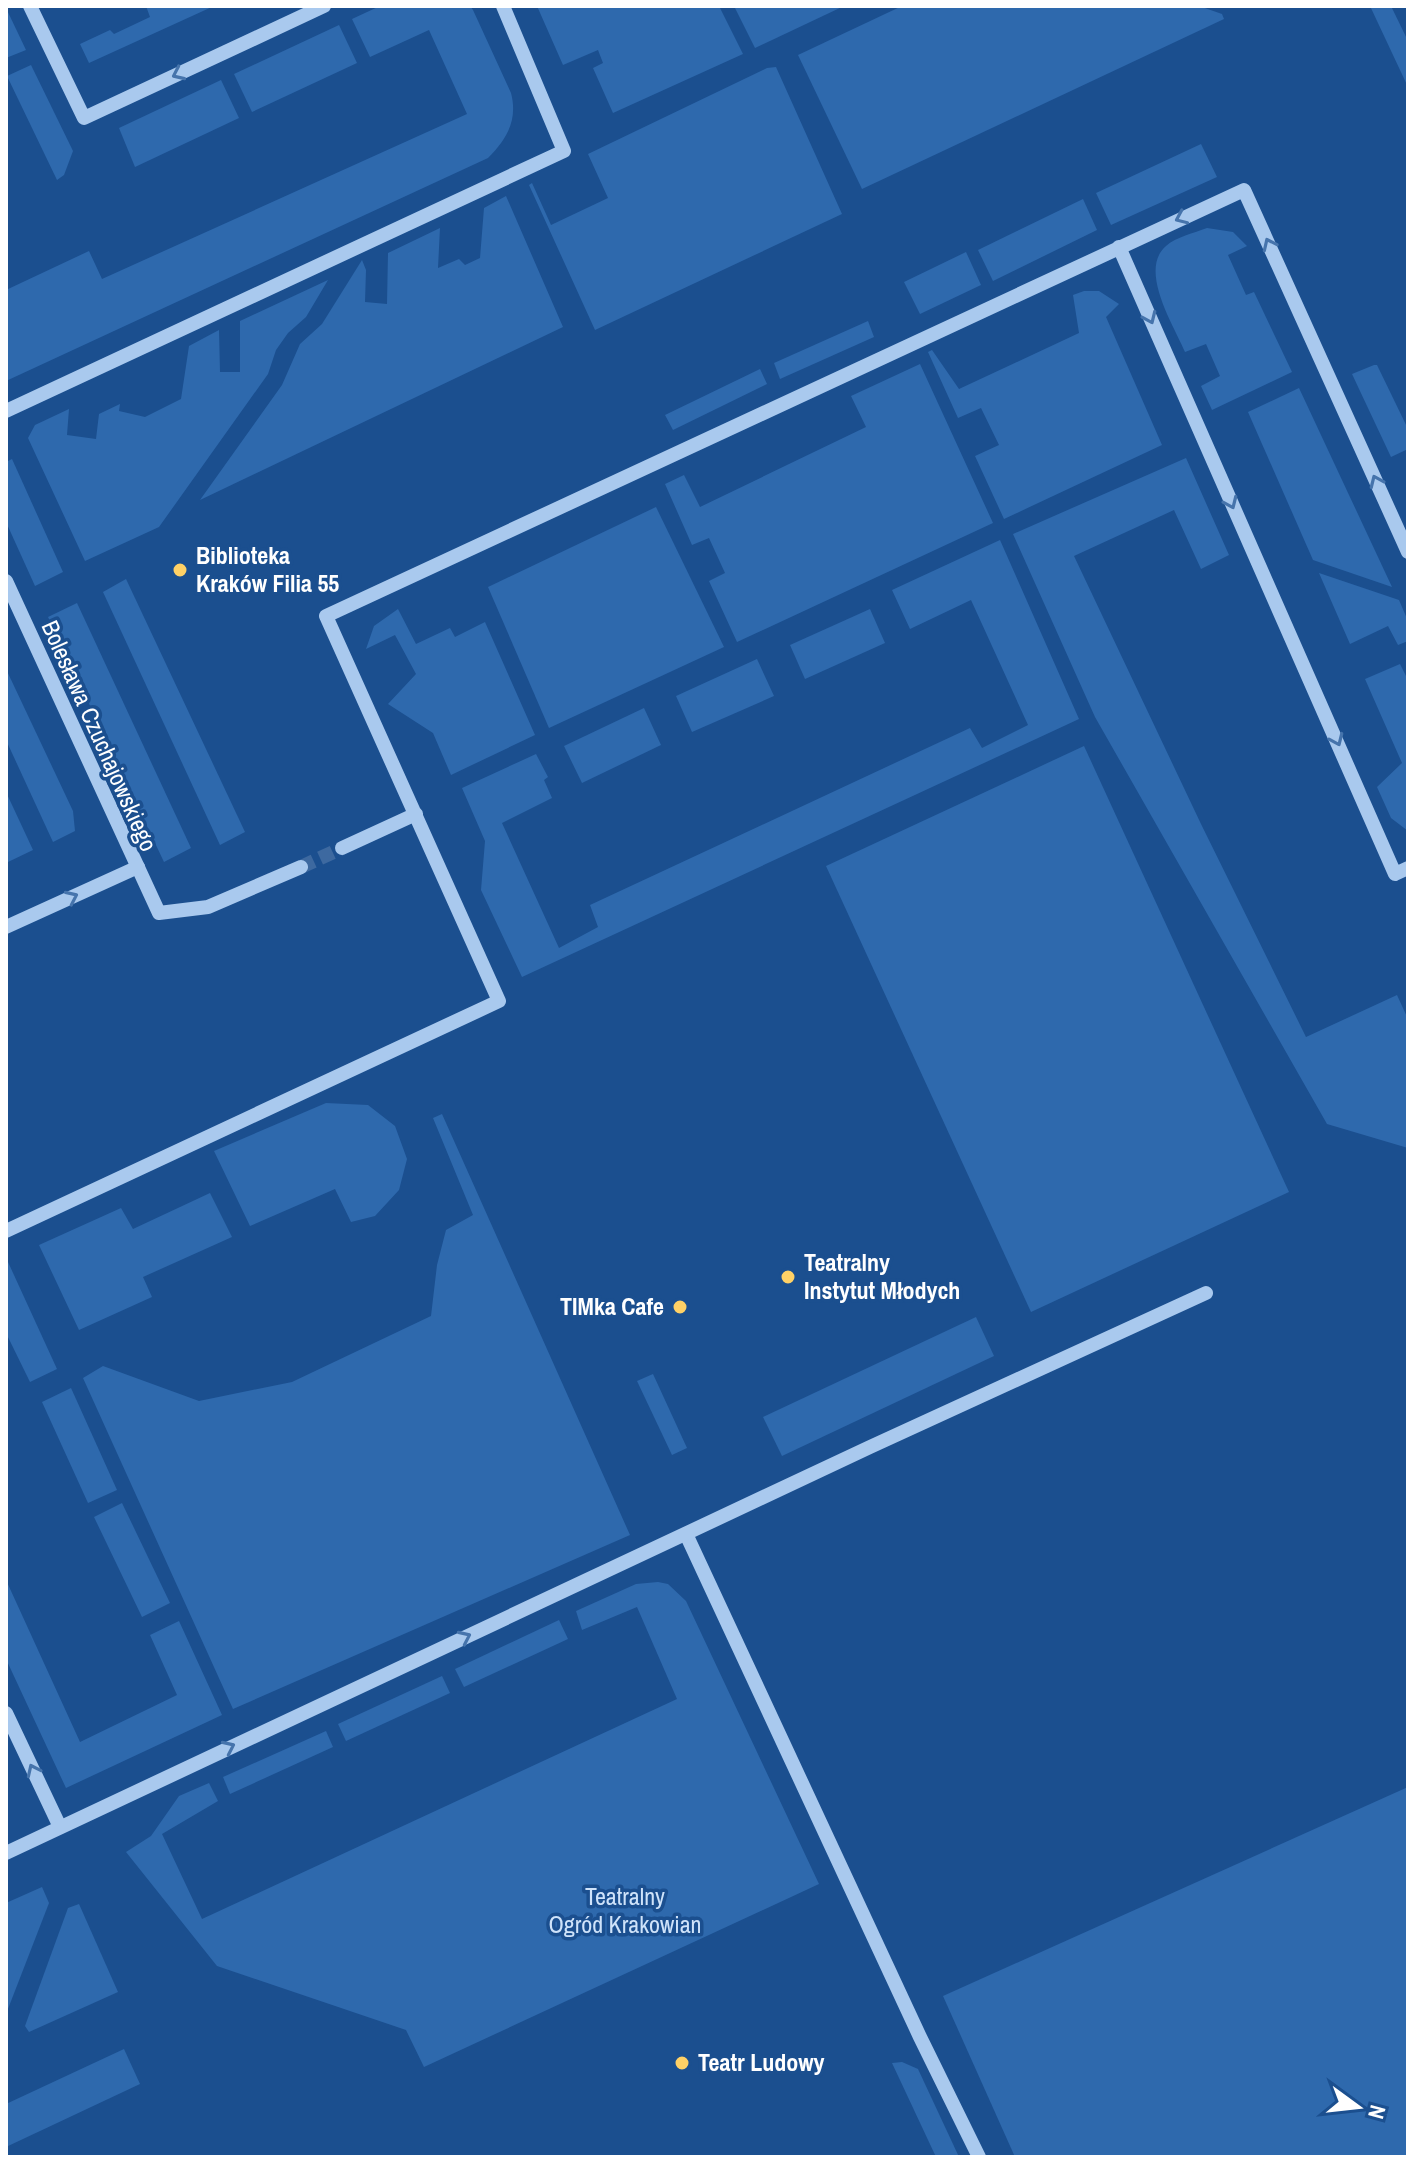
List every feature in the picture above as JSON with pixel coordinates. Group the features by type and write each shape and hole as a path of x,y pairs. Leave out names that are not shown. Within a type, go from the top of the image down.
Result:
{"street":[{"path":"30,6 84,118 324,6"},
{"path":"6,411 564,151 503,6"},
{"path":"6,1231 499,1001 326,616 1244,190 1408,552"},
{"path":"1119,247 1395,874 1408,868"},
{"name":"Bolesława Czuchajowskiego","path":"6,581 138,867 6,927"},
{"path":"342,848 416,814"},
{"path":"138,867 159,913 208,907 301,867"},
{"path":"6,1853 1206,1293"},
{"path":"686,1534 979,2157"},
{"path":"6,1713 60,1827"}],"green space":[{"path":"146,6 214,6 89,63 80,44 110,30 114,34 150,17"},
{"path":"380,6 470,6 473,10 513,103 509,128 501,144 488,158 6,381 6,290 89,251 102,279 467,114 429,30 370,57 352,19"},
{"path":"537,6 719,6 743,54 613,113 593,68 603,63 598,50 563,65"},
{"path":"734,6 844,6 755,48"},
{"path":"902,6 1199,6 1222,14 1224,19 862,189 798,55"},
{"path":"1370,6 1391,6 1408,41 1408,87"},
{"path":"6,8 26,50 6,58"},
{"path":"339,25 357,63 252,112 234,74"},
{"path":"31,65 73,151 64,175 57,180 7,76"},
{"path":"776,67 842,214 595,330 529,185 532,183 551,225 608,198 588,154 767,68"},
{"path":"221,80 239,118 135,167 119,128"},
{"path":"1201,144 1217,177 1111,225 1096,193"},
{"path":"506,196 563,327 200,500 282,385 300,344 322,324 362,260 366,270 365,302 387,304 388,253 440,228 438,268 459,259 465,265 480,258 484,208"},
{"path":"1083,199 1097,230 993,281 978,250"},
{"path":"1207,228 1233,232 1247,246 1228,255 1246,295 1254,292 1292,372 1212,410 1201,386 1220,376 1206,344 1185,352 1161,298 1156,269 1158,256 1166,246"},
{"path":"966,252 981,285 920,314 904,282"},
{"path":"328,280 306,317 288,333 276,350 268,374 159,527 85,561 28,438 35,425 69,409 67,435 96,439 99,414 120,404 119,411 145,417 181,399 189,346 219,330 220,372 240,372 240,321"},
{"path":"1099,291 1119,304 1106,317 1162,445 1004,519 975,456 999,445 981,408 958,418 928,352 932,350 959,389 1079,333 1073,295"},
{"path":"868,321 874,337 780,379 774,363"},
{"path":"920,364 993,523 737,642 709,581 725,573 709,538 692,545 665,484 684,475 700,507 866,427 851,396"},
{"path":"1377,365 1408,429 1408,449 1391,457 1352,374"},
{"path":"760,369 767,384 673,430 665,415"},
{"path":"1299,388 1392,587 1313,560 1248,412"},
{"path":"1186,458 1229,555 1201,569 1174,510 1074,556 1306,1037 1397,995 1408,1019 1408,1148 1327,1124 1095,717 1013,534"},
{"path":"12,459 63,572 35,586 6,522 6,462"},
{"path":"656,507 724,647 549,728 488,587"},
{"path":"1000,540 1079,719 522,977 481,890 485,841 462,788 536,754 548,777 544,780 552,798 502,823 559,948 598,927 590,905 970,728 982,748 1028,725 971,600 910,629 892,590"},
{"path":"1319,573 1399,600 1408,621 1408,641 1398,645 1388,626 1350,644"},
{"path":"126,579 245,832 220,845 103,592"},
{"path":"77,603 191,848 164,862 48,617"},
{"path":"398,609 416,644 450,628 455,637 485,622 535,735 451,775 433,733 388,704 416,674 395,635 366,649 374,626"},
{"path":"870,609 885,643 805,679 790,645"},
{"path":"757,659 774,696 692,732 676,696"},
{"path":"1400,664 1408,680 1408,831 1391,818 1377,787 1402,763 1365,679"},
{"path":"6,669 73,811 75,831 53,842 6,740"},
{"path":"644,708 661,745 582,783 564,746"},
{"path":"1084,746 1289,1192 1031,1312 826,866"},
{"path":"6,792 33,850 8,862 6,859"},
{"path":"326,1103 368,1105 395,1126 407,1159 399,1190 375,1216 351,1222 335,1189 250,1226 214,1151"},
{"path":"442,1114 630,1535 233,1709 83,1378 103,1366 199,1401 292,1382 431,1316 437,1265 446,1230 473,1215 433,1118"},
{"path":"210,1193 232,1237 143,1277 152,1297 79,1330 39,1245 121,1208 133,1229"},
{"path":"8,1262 57,1369 30,1382 6,1333"},
{"path":"976,1317 994,1356 782,1456 763,1417"},
{"path":"653,1374 687,1448 672,1455 637,1381"},
{"path":"71,1388 117,1490 88,1503 42,1402"},
{"path":"122,1503 170,1603 142,1617 94,1517"},
{"path":"6,1580 80,1742 177,1695 150,1635 179,1621 222,1715 66,1788 6,1659"},
{"name":"Teatralny Ogród Krakowian","path":"636,1584 668,1584 686,1601 819,1884 424,2067 406,2030 217,1966 126,1852 151,1836 179,1796 209,1783 218,1801 162,1834 202,1919 677,1699 637,1607 582,1630 576,1611"},
{"path":"559,1620 568,1639 464,1687 455,1669"},
{"path":"442,1676 450,1693 346,1741 338,1724"},
{"path":"326,1731 333,1747 230,1794 223,1777"},
{"path":"1408,1787 1408,2157 1015,2157 943,1996"},
{"path":"42,1887 49,1903 6,2014 6,1903"},
{"path":"79,1904 118,1992 29,2032 25,2026 68,1908"},
{"path":"124,2049 140,2084 6,2147 6,2104"},
{"path":"902,2062 918,2069 959,2157 936,2157 892,2063"}],"tunnel":[{"path":"301,867 342,848"}],"place":[{"name":"Biblioteka Kraków Filia 55","path":"180,570"},
{"name":"Teatralny Instytut Młodych","path":"788,1277"},
{"name":"TIMka Cafe","path":"680,1307"},
{"name":"Teatr Ludowy","path":"682,2063"}]}
